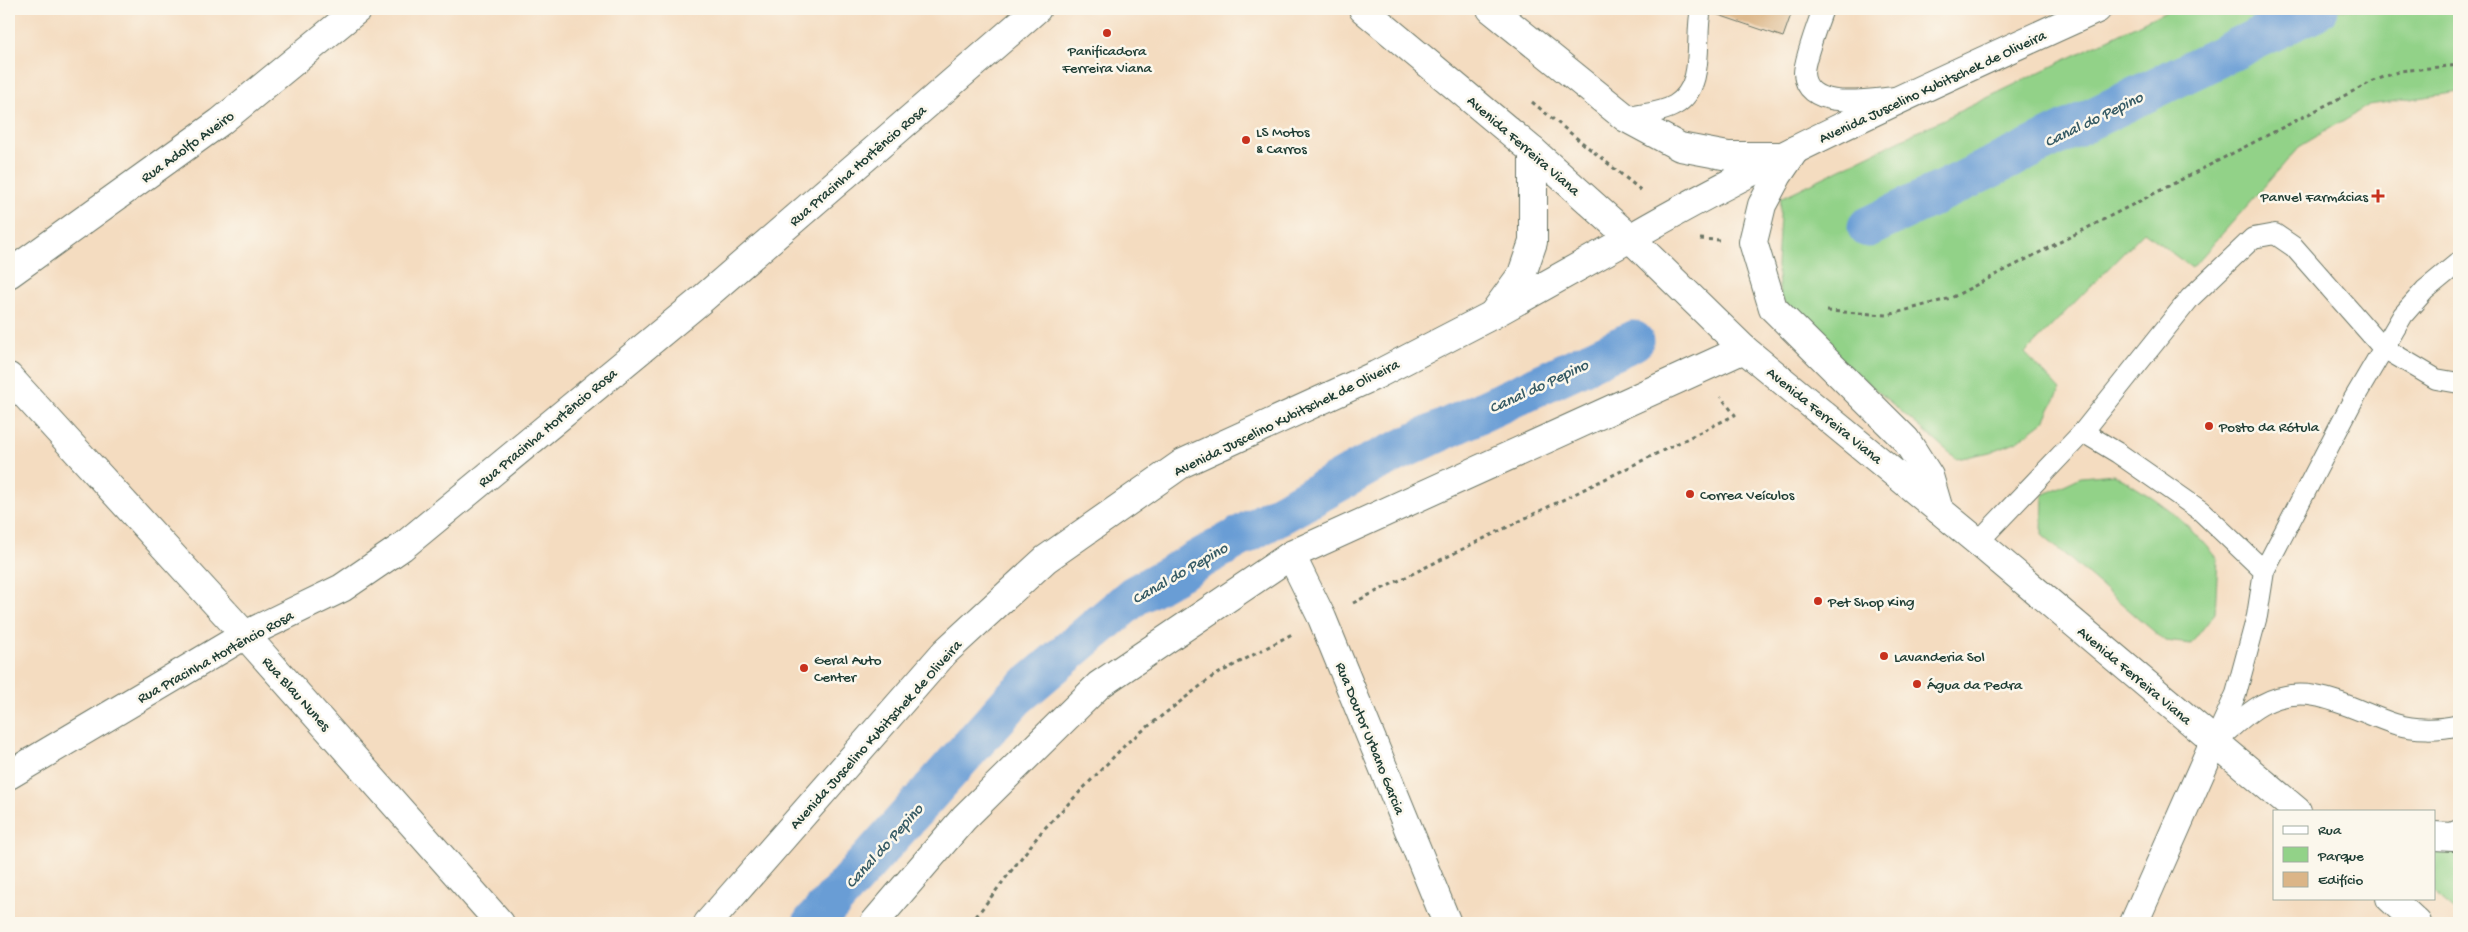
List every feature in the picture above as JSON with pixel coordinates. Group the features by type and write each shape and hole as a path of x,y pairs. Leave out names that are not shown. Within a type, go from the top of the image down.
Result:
{"main road":[{"name":"Rua Adolfo Aveiro","path":"9,274 220,122 358,9"},
{"name":"Rua Pracinha Hortêncio Rosa","path":"9,775 246,635 342,588 402,546 700,301 1037,9"},
{"name":"Avenida Ferreira Viana","path":"1363,9 1533,151 1630,238 1744,349 1978,542 2296,810"},
{"path":"1491,9 1626,118 1680,147 1728,156 1788,153 1762,205 1753,242 1773,308 1906,440 1929,476 1939,510"},
{"name":"Avenida Juscelino Kubitschek de Oliveira","path":"708,923 945,652 1046,559 1183,463 1376,375 1492,315 1671,214 1788,153 1905,96 2096,9"},
{"path":"1492,315 1522,274 1533,242 1533,151"},
{"path":"874,923 964,818 1098,685 1291,555 1702,370 1744,349"},
{"name":"Rua Blau Nunes","path":"9,377 246,635 500,923"},
{"name":"Rua Doutor Urbano Garcia","path":"1291,555 1322,618 1447,923"},
{"path":"2134,923 2214,742"},
{"path":"2436,836 2459,834"},
{"path":"2392,900 2417,923"}],"lane":[{"path":"1626,118 1674,106 1688,95 1695,78 1701,9"},
{"path":"1823,9 1804,72 1808,88 1820,96 1845,101 1905,96"},
{"path":"1978,542 2083,432 2190,298 2253,238 2263,234 2275,234 2294,247 2382,347 2436,379 2459,382"},
{"path":"2214,742 2236,694 2257,616 2264,571 2382,347 2402,315 2425,290 2459,262"},
{"path":"2083,432 2118,453 2201,511 2264,571"},
{"path":"2214,742 2263,704 2288,696 2318,694 2397,724 2441,729 2459,725"}],"path":[{"path":"1888,315 1951,298 2370,82 2400,71 2459,65"},
{"path":"1525,96 1671,214"},
{"path":"971,923 1042,831 1128,742 1212,677 1322,618 1735,415 1702,370"}],"green space":[{"path":"2170,9 2459,9 2459,92 2369,105 2299,147 2192,268 2144,232 2025,353 2060,390 2044,421 2018,441 1990,452 1957,459 1841,360 1780,297 1777,266 1781,198"},
{"path":"2114,474 2144,492 2170,511 2195,533 2218,559 2215,613 2191,644 2165,641 2042,535 2043,495 2081,477"},
{"path":"2459,844 2459,915 2436,896 2436,850"}],"building":[{"path":"1708,9 1793,9 1783,37 1707,11"}],"waterway":[{"name":"Canal do Pepino","path":"1868,227 2318,9"},
{"name":"Canal do Pepino","path":"813,923 1015,697 1134,596 1366,466 1633,341"}],"place":[{"name":"Panificadora Ferreira Viana","path":"1107,33"},
{"name":"LS Motos & Carros","path":"1246,140"},
{"name":"Panvel Farmácias","path":"2378,196"},
{"name":"Posto da Rótula","path":"2209,426"},
{"name":"Correa Veículos","path":"1690,494"},
{"name":"Pet Shop King","path":"1818,601"},
{"name":"Lavanderia Sol","path":"1884,656"},
{"name":"Geral Auto Center","path":"804,668"},
{"name":"Água da Pedra","path":"1917,684"}]}
